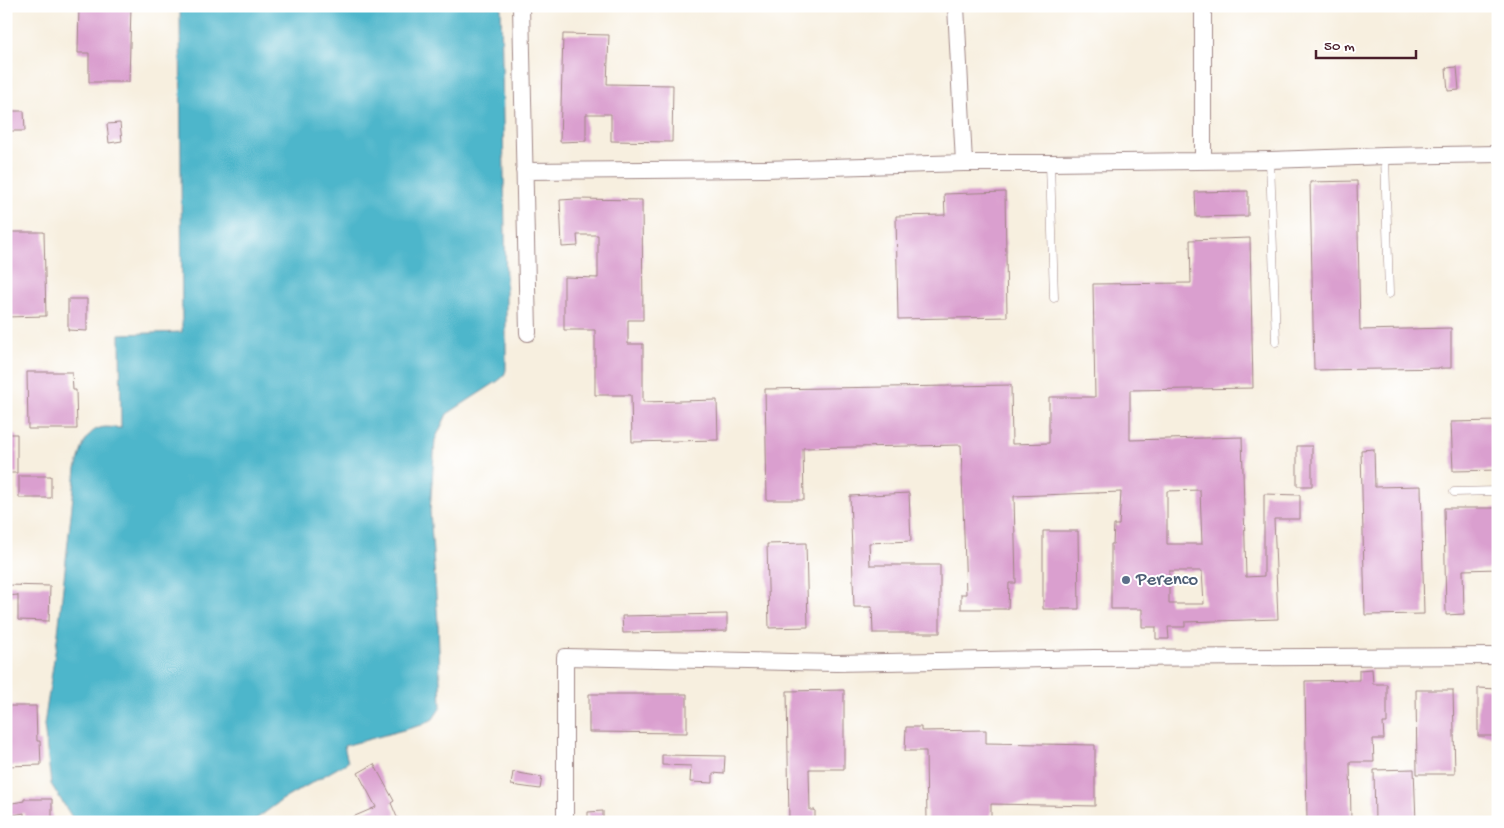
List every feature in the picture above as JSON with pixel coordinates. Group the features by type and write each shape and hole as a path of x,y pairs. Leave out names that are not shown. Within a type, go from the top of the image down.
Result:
{"street":[{"path":"521,6 528,333"},
{"path":"956,6 964,163"},
{"path":"1203,6 1203,160"},
{"path":"524,171 764,169 964,163 1270,160 1498,154"},
{"path":"565,822 565,657 836,663 1094,658 1498,656"}],"lane":[{"path":"1385,156 1389,294"},
{"path":"1270,160 1276,342"},
{"path":"1050,163 1054,298"},
{"path":"1454,492 1498,491"}],"water":[{"path":"180,6 501,6 506,370 504,376 498,381 447,414 435,440 430,511 438,623 441,707 433,719 422,725 344,746 348,762 282,800 252,822 75,822 51,784 44,725 58,633 76,469 81,451 90,434 102,427 121,428 120,334 182,332"}],"building":[{"path":"79,6 131,6 129,82 89,82 89,53 78,53"},
{"path":"563,34 609,35 607,84 673,85 672,142 611,141 611,114 586,114 586,141 560,142"},
{"path":"1457,67 1459,90 1448,91 1446,68"},
{"path":"6,111 24,111 25,131 6,131"},
{"path":"120,123 122,141 109,143 107,124"},
{"path":"1357,181 1360,330 1451,328 1451,368 1314,370 1310,182"},
{"path":"1248,191 1248,216 1196,217 1195,192"},
{"path":"1005,192 1007,317 898,319 896,216 945,215 944,194"},
{"path":"560,200 642,200 643,320 628,320 628,344 643,344 643,402 717,400 718,440 632,442 631,395 595,395 595,330 564,330 564,277 598,278 598,235 577,235 578,246 562,247"},
{"path":"6,232 44,232 46,316 6,317"},
{"path":"1250,238 1253,388 1130,390 1130,440 1242,437 1246,577 1264,576 1264,494 1300,495 1300,519 1274,519 1278,619 1185,622 1185,627 1168,627 1169,639 1156,639 1156,627 1142,627 1142,609 1111,609 1111,544 1113,544 1114,525 1119,525 1121,492 1014,496 1016,583 1009,583 1008,609 961,609 961,594 966,594 961,445 803,448 804,500 767,500 765,389 1011,385 1012,444 1049,443 1049,397 1095,397 1093,284 1191,283 1190,240","holes":["1200,490 1202,544 1167,544 1167,491","1169,571 1202,571 1204,604 1169,604"]},
{"path":"68,299 87,299 87,331 68,330"},
{"path":"27,372 72,372 73,390 76,390 77,429 28,429"},
{"path":"1498,421 1498,470 1453,471 1451,422"},
{"path":"6,434 17,434 17,473 6,473"},
{"path":"1297,446 1312,446 1312,486 1297,486"},
{"path":"1374,449 1375,487 1421,486 1424,614 1365,615 1361,450"},
{"path":"19,476 51,476 51,498 19,498"},
{"path":"909,493 911,541 869,543 870,565 940,565 940,633 873,633 872,607 854,607 850,496"},
{"path":"1444,508 1498,508 1498,569 1463,570 1464,614 1446,615"},
{"path":"1043,531 1078,531 1079,609 1043,609"},
{"path":"806,543 808,627 769,628 767,544"},
{"path":"6,585 50,586 49,621 18,620 18,595 6,596"},
{"path":"727,614 727,631 623,633 622,616"},
{"path":"1372,669 1373,684 1387,684 1387,723 1383,723 1384,739 1373,739 1374,762 1350,762 1351,822 1307,822 1305,681 1359,680 1359,670"},
{"path":"1478,688 1498,689 1498,736 1478,736"},
{"path":"844,690 844,769 809,769 810,810 815,810 815,822 789,822 787,691"},
{"path":"1416,690 1453,690 1455,774 1417,774"},
{"path":"589,694 687,694 687,733 589,732"},
{"path":"6,706 36,706 37,741 40,741 41,765 6,766"},
{"path":"906,727 921,727 921,731 986,730 986,743 1095,745 1095,806 991,804 991,822 927,822 926,751 905,751"},
{"path":"662,755 725,756 724,774 713,773 713,783 690,782 691,766 662,765"},
{"path":"374,764 394,801 391,803 399,822 341,822 376,807 358,773"},
{"path":"1414,769 1416,822 1375,822 1374,770"},
{"path":"513,772 542,777 540,789 511,785"},
{"path":"24,799 52,799 52,822 24,822 24,813 9,816 7,804 24,801"},
{"path":"603,811 603,822 588,822 588,812"}],"place":[{"name":"Perenco","path":"1126,580"}]}
